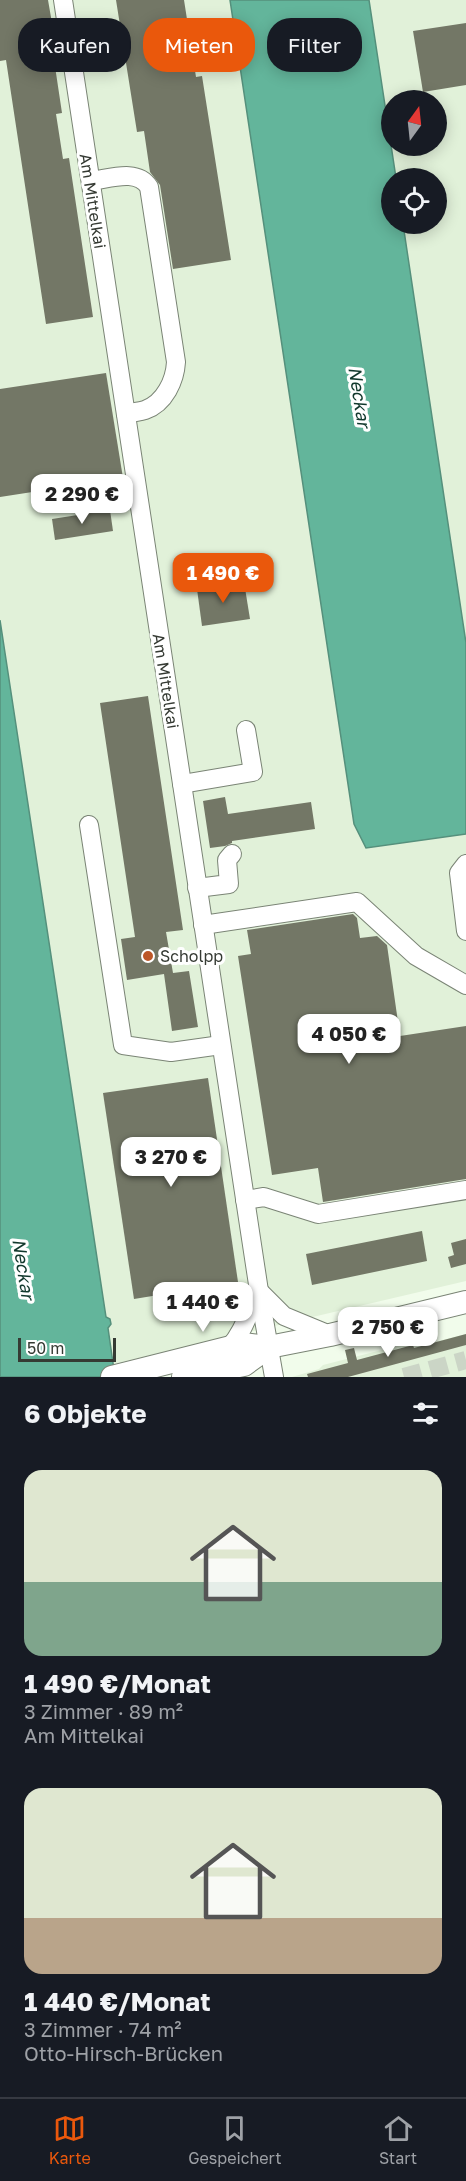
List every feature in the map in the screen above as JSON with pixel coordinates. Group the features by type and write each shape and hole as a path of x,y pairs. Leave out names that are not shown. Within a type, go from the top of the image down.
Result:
{"main road":[{"path":"178,1370 243,1344 269,1347 330,1335 466,1302"},
{"path":"112,1377 178,1370 230,1373 269,1347"}],"street":[{"name":"Am Mittelkai","path":"63,0 258,1291 274,1377"},
{"path":"91,182 131,175 145,182 149,187 176,362 175,375 170,387 160,400 147,410 126,414"},
{"path":"182,784 253,772 246,730"},
{"path":"89,825 123,1045 171,1052 221,1045"},
{"path":"198,888 229,884 227,860 232,854"},
{"path":"466,864 459,873 466,931"},
{"path":"203,925 357,902 416,956 466,985"},
{"path":"245,1200 264,1197 318,1214 466,1190"},
{"name":"Am Mittelkai","path":"230,1348 244,1326 258,1291"},
{"path":"258,1291 284,1316 330,1335"}],"shaded area":[{"path":"0,0 230,0 233,18 143,18 143,72 241,72 354,824 367,848 466,834 466,1281 113,1364 0,620"},
{"path":"369,0 466,0 466,643 405,234 447,234 447,168 394,168 393,156 447,156 447,90 383,90"},
{"path":"466,1334 466,1377 292,1377 319,1369 323,1365 417,1341 419,1346"}],"water":[{"name":"Neckar","path":"230,0 369,0 383,90 381,156 393,156 394,168 381,168 381,234 405,234 466,643 466,834 366,848 354,824 241,72 255,72 255,18 233,18"},
{"name":"Neckar","path":"0,620 106,1317 110,1319 111,1324 108,1328 115,1377 0,1377"}],"building":[{"path":"0,0 48,0 51,18 18,18 18,72 56,72 62,113 56,114 63,159 69,158 93,317 46,324 6,60 0,61"},
{"path":"116,0 184,0 187,18 143,18 143,72 195,72 196,77 202,76 231,260 173,269 160,185 150,172 144,131 137,132 127,72 131,72 131,18 119,18"},
{"path":"466,23 466,85 423,90 413,31"},
{"path":"106,373 123,478 0,497 0,389"},
{"path":"110,510 113,531 55,540 52,519"},
{"path":"244,582 250,619 202,626 197,589"},
{"path":"148,696 183,930 166,932 173,973 189,971 198,1027 172,1031 164,974 127,980 121,939 135,937 100,703"},
{"path":"225,797 228,814 311,802 315,829 232,841 225,846 210,848 203,801"},
{"path":"353,914 357,918 360,938 377,936 387,945 400,1036 466,1026 466,1179 323,1202 318,1168 272,1175 238,956 251,954 247,930"},
{"path":"208,1078 238,1282 134,1299 103,1093"},
{"path":"422,1231 427,1261 312,1285 306,1254"},
{"path":"466,1239 466,1264 451,1268 448,1257 454,1255 451,1243"},
{"path":"466,1334 466,1345 348,1377 308,1377 307,1374 348,1363 345,1350 354,1348 357,1360"}],"tunnel":[{"path":"404,1377 466,1360"}],"place":[{"name":"Scholpp","path":"148,956"}]}
